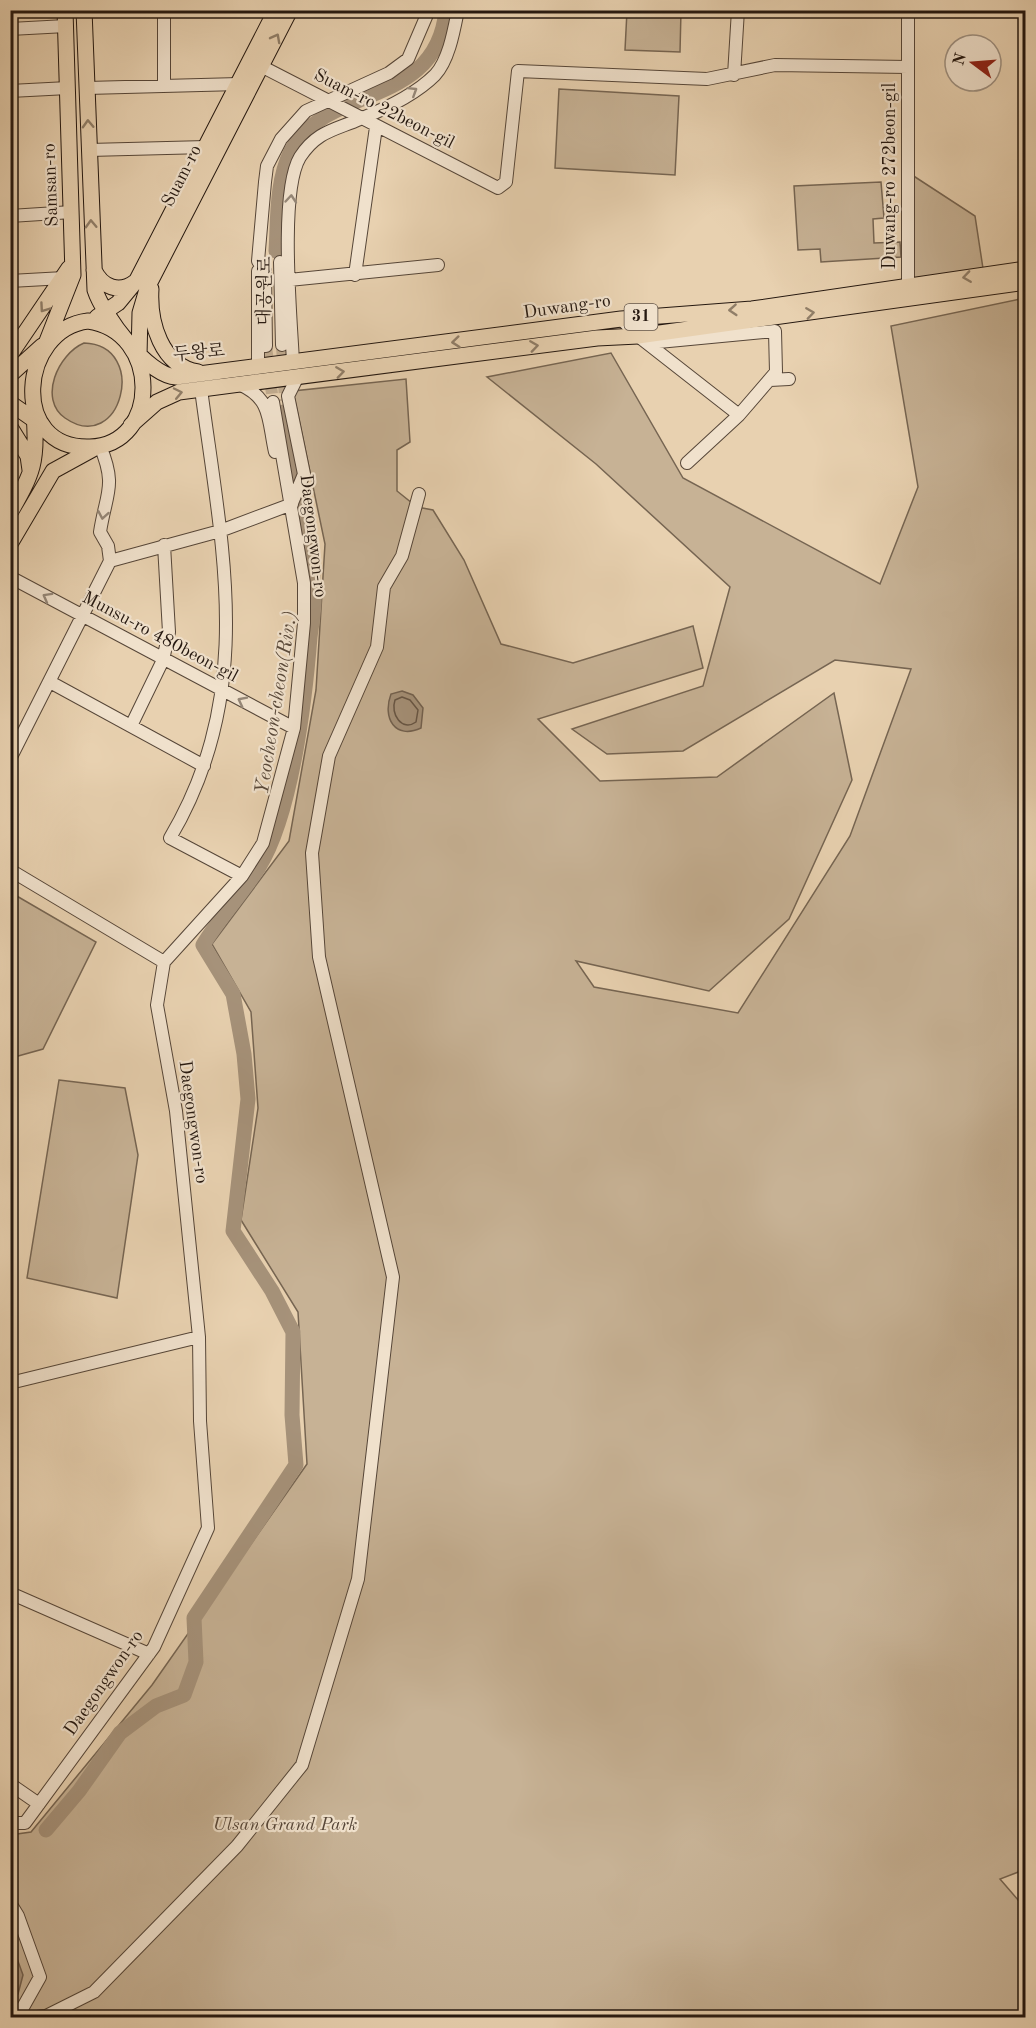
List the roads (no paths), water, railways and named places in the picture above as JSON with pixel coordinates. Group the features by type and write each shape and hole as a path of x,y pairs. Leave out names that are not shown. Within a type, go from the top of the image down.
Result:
{"main road":[{"path":"84,10 92,264 95,290 105,313 134,351 141,368 143,396 131,425"},
{"name":"Suam-ro","path":"141,368 140,313 145,279 206,147 239,84 256,63 276,10"},
{"name":"Suam-ro","path":"88,321 105,313 145,279 256,63 290,10"},
{"name":"Samsan-ro","path":"45,347 71,284 73,257 65,18"},
{"path":"10,355 64,278 73,257"},
{"path":"92,264 100,280 110,287 126,287 145,279 161,343 178,364 204,373"},
{"name":"Duwang-ro","path":"258,367 621,319 752,309 1026,270"},
{"path":"10,544 53,471 75,457 115,439 166,396 597,338 643,340 1026,282"},
{"path":"10,375 63,329 88,321 109,326 123,336"},
{"name":"두왕로","path":"123,336 165,375 258,367"},
{"path":"10,513 29,479 36,452 38,423 32,400 34,381 45,347"},
{"path":"10,403 66,443 84,447 100,446"},
{"path":"10,427 28,456 29,479"}],"street":[{"path":"164,10 164,86"},
{"path":"258,367 267,165 290,126 306,111 389,73 408,59 429,10"},
{"path":"293,362 289,240 293,178 300,158 324,131 361,119 415,91 436,74 454,30 458,10"},
{"path":"734,75 738,10"},
{"name":"Duwang-ro 272beon-gil","path":"908,10 908,285"},
{"path":"10,29 65,18"},
{"name":"Suam-ro 22beon-gil","path":"256,63 326,102 493,186 501,187"},
{"name":"Duwang-ro 272beon-gil","path":"501,187 506,182 518,71 706,79 775,65 908,67"},
{"path":"87,88 239,84"},
{"path":"10,91 68,88"},
{"path":"355,275 376,126"},
{"name":"Suam-ro","path":"89,150 206,147"},
{"path":"10,216 72,212"},
{"name":"대공원로","path":"282,345 280,254 289,240"},
{"path":"289,280 438,265"},
{"name":"대공원로","path":"262,266 266,346"},
{"path":"10,281 64,278"},
{"path":"621,319 643,340 739,415"},
{"path":"643,340 775,332 776,372 739,415 687,463"},
{"path":"277,400 297,378"},
{"path":"770,380 789,379"},
{"path":"110,561 220,531 292,504 304,474 277,400 241,385"},
{"path":"201,390 226,575 228,634 216,728 191,804 170,838 242,876"},
{"name":"Daegongwon-ro","path":"10,1823 25,1822 149,1654 208,1528 200,1420 199,1337 176,1111 157,1005 164,962 242,876 263,843 294,728 304,623 304,583 292,504 283,486 277,400"},
{"path":"10,759 51,682 110,561 108,546 100,532 111,484 109,466 100,446"},
{"path":"28,2018 45,2016 94,1992 237,1846 302,1765 358,1579 393,1277 319,957 312,853 329,756 377,647 384,587 402,556 419,494"},
{"path":"131,726 164,660 169,632 164,545"},
{"name":"Munsu-ro 480beon-gil","path":"10,577 294,728"},
{"path":"51,682 204,766"},
{"path":"10,870 164,962"},
{"path":"10,1383 199,1337"},
{"path":"10,1593 149,1654"},
{"path":"10,1784 39,1804"},
{"path":"10,1903 18,1916 40,1977 22,2009 10,2017"}],"water":[{"path":"402,691 413,695 423,708 421,728 404,731 393,724 388,711 391,694"},
{"path":"11,1942 23,1975 18,1994 11,1999"}],"waterway":[{"name":"Yeocheon-cheon(Riv.)","path":"276,251 280,187 291,151 307,130 328,115 402,80 423,64 438,42 446,10"},
{"name":"Yeocheon-cheon(Riv.)","path":"46,1830 79,1791 120,1733 156,1706 184,1695 196,1662 194,1618 296,1465 292,1415 293,1332 272,1291 233,1231 248,1099 244,1054 233,994 203,945 259,867 270,844 288,787 305,692 314,592 306,524 283,412"}],"tunnel":[{"path":"282,345 285,401"},
{"path":"266,346 273,402"}],"park label":[{"name":"Ulsan Grand Park","path":"285,1825"}]}
